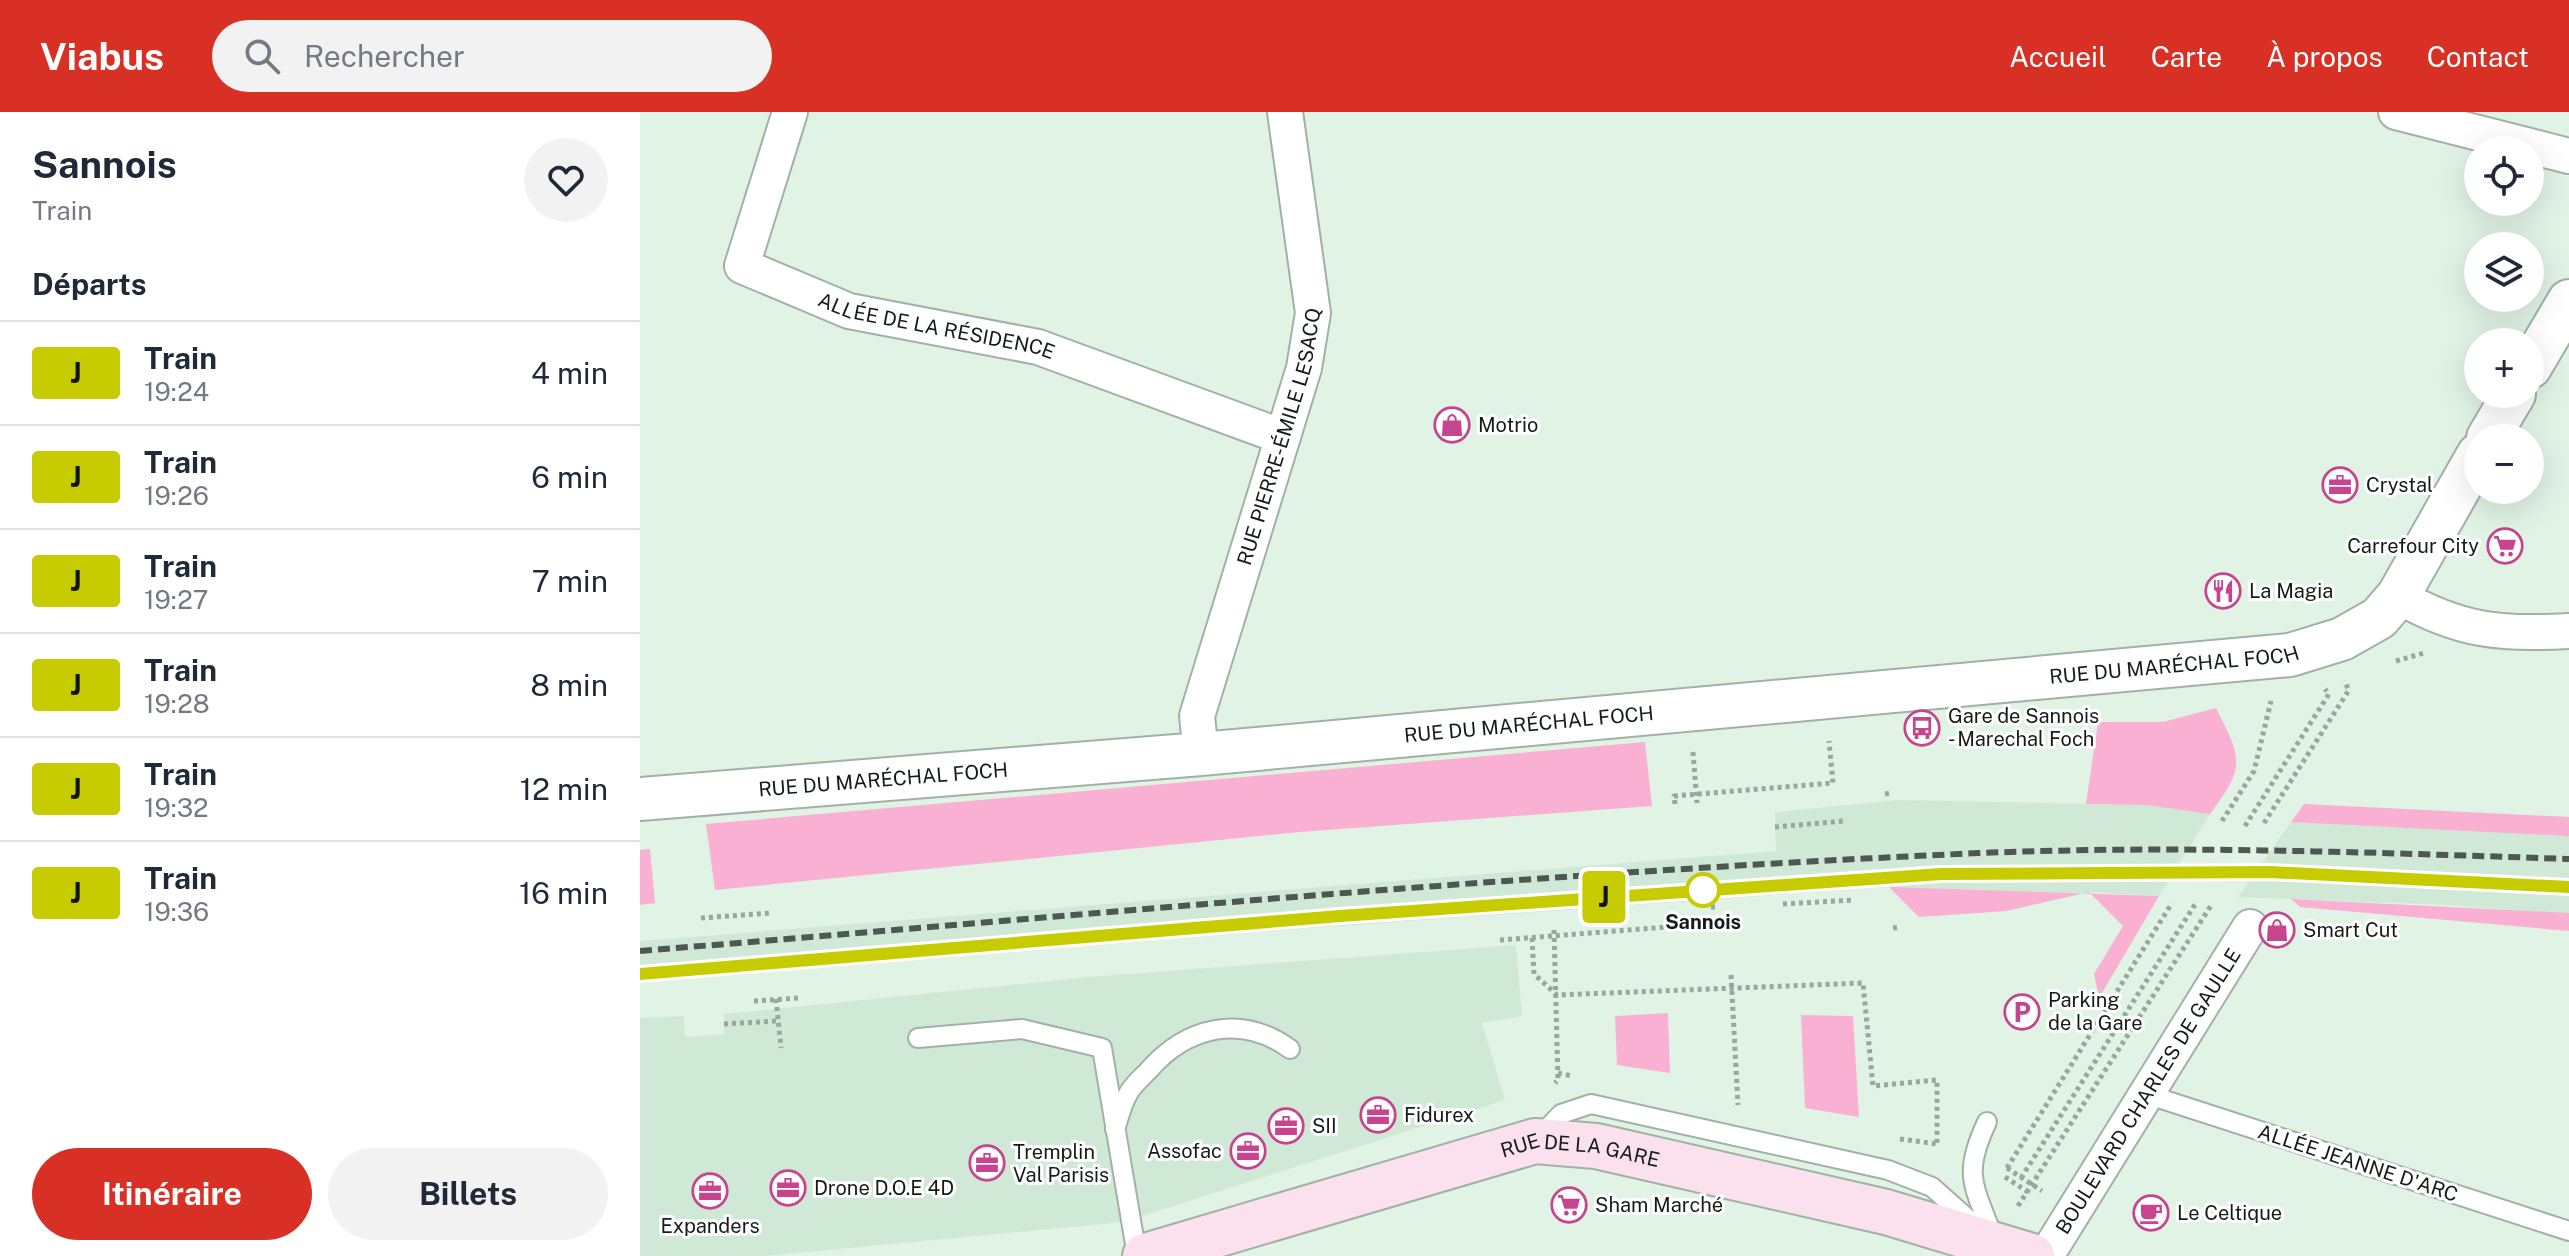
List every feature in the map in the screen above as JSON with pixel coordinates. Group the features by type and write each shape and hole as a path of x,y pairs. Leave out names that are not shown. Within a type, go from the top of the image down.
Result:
{"main road":[{"name":"RUE DE LA GARE","path":"1155,1254 1535,1141 1612,1150 1886,1212 2005,1252"}],"street":[{"name":"ALLÉE DE LA RÉSIDENCE","path":"790,112 742,266 849,311 1038,347 1283,437"},
{"name":"RUE PIERRE-ÉMILE LESACQ","path":"1201,754 1197,716 1304,368 1313,313 1285,112"},
{"path":"2396,112 2569,156"},
{"path":"2544,343 2569,301"},
{"name":"RUE DU MARÉCHAL FOCH","path":"640,799 1201,754 2269,659 2334,662 2398,596 2464,480"},
{"path":"2398,596 2423,610 2487,632 2569,631"},
{"name":"BOULEVARD CHARLES DE GAULLE","path":"2046,1256 2250,927"}],"lane":[{"path":"1114,1132 1128,1093 1163,1054 1198,1033 1222,1026 1248,1028 1274,1037 1290,1049"},
{"path":"918,1038 1022,1029 1102,1048 1114,1132 1131,1203 1155,1254"},
{"name":"ALLÉE JEANNE D'ARC","path":"2146,1094 2569,1231"},
{"path":"1987,1122 1970,1170 2005,1252"}],"path":[{"path":"2383,665 2423,653 2436,654"},
{"path":"2334,662 2357,674"},
{"path":"2264,823 2349,690 2334,662"},
{"path":"2245,826 2329,694 2322,685 2334,662"},
{"path":"2222,821 2254,771 2271,702"},
{"path":"1694,777 1697,803"},
{"path":"1675,804 1674,796 1833,783"},
{"path":"1775,827 1844,821"},
{"path":"1783,904 1854,900"},
{"path":"2007,1168 2172,903"},
{"path":"2021,1178 2196,903"},
{"path":"2005,1252 2032,1185 2212,904"},
{"path":"701,918 771,913"},
{"path":"1500,940 1554,933 1718,923"},
{"path":"1547,1091 1558,1080 1554,933"},
{"path":"1532,938 1534,974 1557,995 1863,983 1873,1086 1937,1080 1937,1144"},
{"path":"1731,975 1738,1106"},
{"path":"754,1001 799,998"},
{"path":"776,999 781,1048"},
{"path":"724,1024 778,1021"},
{"path":"1894,1138 1947,1146"},
{"path":"1999,1160 2073,1211"}],"shaded area":[{"path":"2216,708 2231,740 2236,762 2230,784 2210,814 2146,805 2086,804 2098,722 2163,722"},
{"path":"1645,742 1652,806 1300,832 715,890 706,824"},
{"path":"1900,800 2146,805 2210,814 2159,896 2088,892 2006,911 1919,917 1889,887 1299,929 640,983 640,941 1776,851 1775,812"},
{"path":"2304,804 2569,817 2569,836 2291,822"},
{"path":"2291,822 2569,832 2569,915 2448,905 2238,897"},
{"path":"650,849 655,903 640,905 640,850"},
{"path":"1889,887 2083,893 2006,911 1919,917"},
{"path":"2091,894 2159,896 2099,998 2094,974 2123,926"},
{"path":"2291,899 2569,913 2569,931 2300,907"},
{"path":"1516,945 1522,1016 1482,1023 1505,1100 1123,1222 765,1256 640,1256 640,1018 684,1016 685,1037 724,1034 724,1014 1089,977"},
{"path":"1668,1013 1670,1073 1617,1065 1615,1016"},
{"path":"1801,1015 1853,1016 1859,1117 1805,1108"}],"railway":[{"path":"640,951 1451,885 1938,855 2175,850 2569,859"},
{"path":"640,975 1309,919 1941,874 2270,872 2569,887"}],"train":[{"name":"J","path":"640,974 1340,916 1941,874 2270,872 2569,887"}],"place":[{"name":"Motrio","path":"1452,425"},
{"name":"Crystal","path":"2340,485"},
{"name":"Carrefour City","path":"2505,546"},
{"name":"La Magia","path":"2223,591"},
{"name":"Gare de Sannois - Marechal Foch","path":"1922,728"},
{"name":"Sannois","path":"1703,890"},
{"name":"Smart Cut","path":"2277,930"},
{"name":"Parking de la Gare","path":"2022,1012"},
{"name":"Fidurex","path":"1378,1115"},
{"name":"SII","path":"1286,1126"},
{"name":"Assofac","path":"1248,1151"},
{"name":"Tremplin Val Parisis","path":"987,1163"},
{"name":"Drone D.O.E 4D","path":"788,1188"},
{"name":"Expanders","path":"710,1191"},
{"name":"Sham Marché","path":"1569,1205"},
{"name":"Le Celtique","path":"2151,1213"}]}
